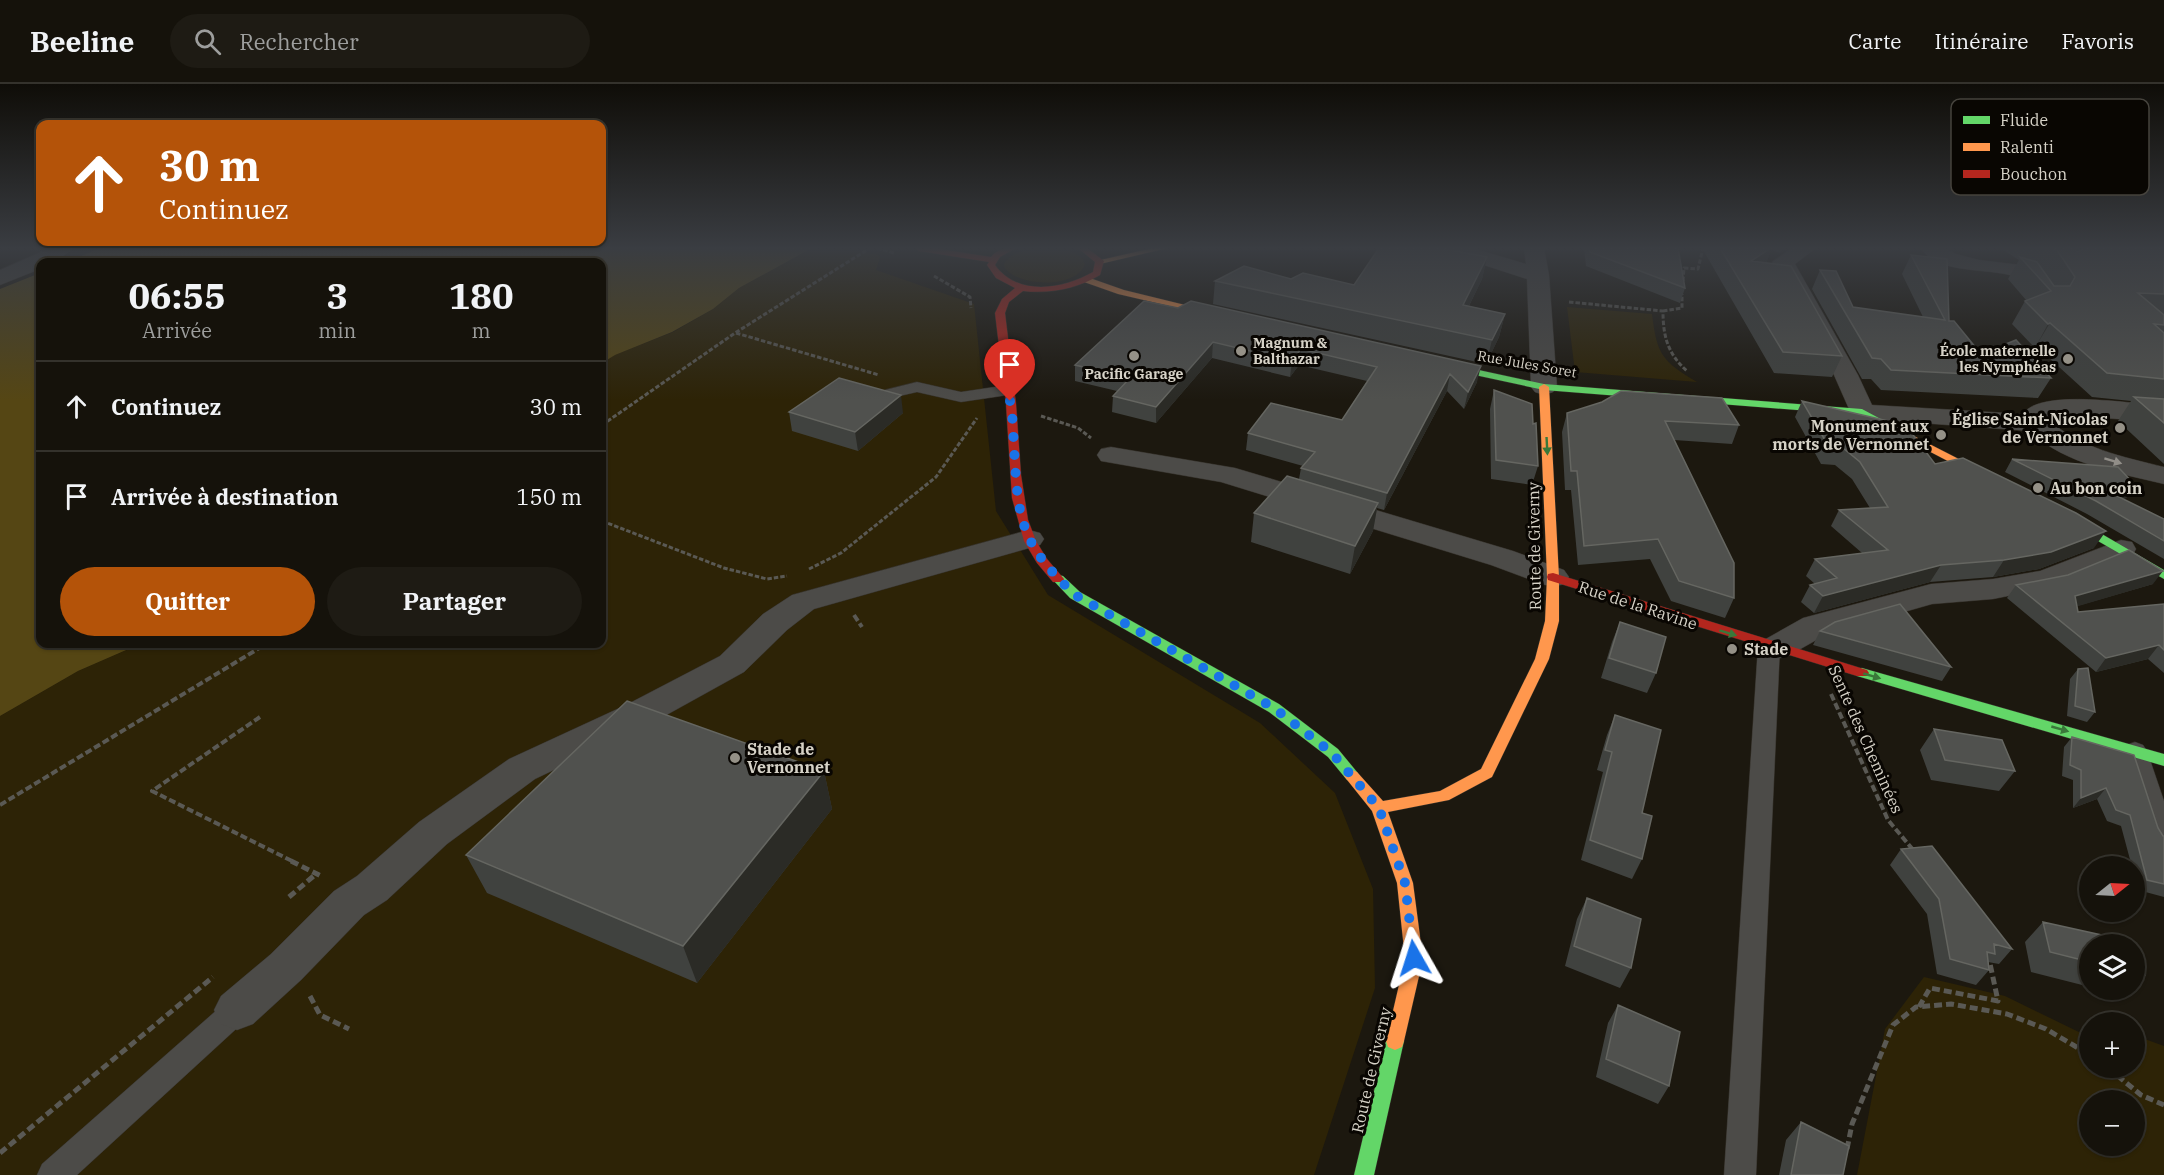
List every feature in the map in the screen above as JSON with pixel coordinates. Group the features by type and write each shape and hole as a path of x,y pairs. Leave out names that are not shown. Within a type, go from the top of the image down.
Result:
{"main road":[{"path":"1008,299 1000,313 1017,506 1029,539 1047,569 1075,595 1274,708 1332,753 1379,808"},
{"path":"1151,299 1237,319"},
{"name":"Rue Jules Soret","path":"1423,361 1544,387 1862,412"},
{"name":"Route de Giverny","path":"1364,1175 1414,958 1405,883 1379,808 1443,796 1487,773 1542,659 1552,621 1553,577 1544,387"},
{"path":"1862,412 2005,487"},
{"path":"2046,507 2164,575"},
{"name":"Rue de la Ravine","path":"1553,577 1773,647 2164,760"}],"street":[{"path":"1539,299 1544,387"},
{"path":"1799,299 1846,375 1862,412 2036,423 2072,447 2164,476"},
{"path":"2036,423 2034,420 2037,413 2054,407 2164,414"},
{"name":"Rue de la Ravine","path":"1111,455 1225,474 1502,558 1553,577"},
{"path":"237,1010 286,967 348,903 372,888 433,833 522,769 639,714 732,664 775,622 803,602 1029,539"},
{"path":"1773,647 1815,626 1931,594 1993,588 2047,579 2121,549"}],"lane":[{"path":"891,393 917,387 961,397 980,394 1009,398"},
{"path":"1740,1175 1773,647"},
{"path":"2135,751 2164,838"},
{"path":"53,1175 237,1010"}],"path":[{"path":"606,422 735,333 789,299"},
{"path":"970,299 972,319"},
{"path":"1539,299 1663,311 1682,308 1682,299"},
{"path":"1663,311 1662,336 1675,361 1691,374"},
{"path":"735,333 810,353 917,387"},
{"path":"805,571 841,553 936,477 982,411 980,394"},
{"path":"1009,398 1077,428 1111,455"},
{"path":"606,524 724,568 767,579 797,574"},
{"path":"0,805 259,648"},
{"name":"Sente des Cheminées","path":"1817,660 1888,820 1916,855"},
{"path":"260,717 152,791 334,882"},
{"path":"289,897 316,874"},
{"path":"1846,1155 1852,1124 1893,1025 1919,1006 1930,988 1998,1001 1989,956"},
{"path":"0,1153 208,980 217,976"},
{"path":"1919,1006 1951,1004 2007,1014 2046,1029 2079,1048"},
{"path":"2120,1078 2141,1095 2164,1105"}],"shaded area":[{"path":"0,299 36,299 36,648 131,648 78,671 0,716"},
{"path":"606,299 725,299 713,309 672,332 606,361"},
{"name":"Stade de Vernonnet","path":"725,299 959,299 974,304 996,511 1048,595 1260,723 1335,793 1373,889 1375,988 1314,1175 0,1175 0,716 78,671 131,648 606,648 606,360 673,332 713,309"},
{"path":"1567,307 1652,314 1656,339 1663,356 1697,382 1575,372"},
{"path":"1924,977 2005,996 2079,1032 2079,1078 2145,1078 2145,1039 2164,1046 2164,1175 1857,1175 1885,1029"}],"building":[{"path":"1299,299 1466,299 1463,305 1505,314 1492,340"},
{"path":"1751,299 1810,299 1842,356 1783,352"},
{"path":"1837,299 1849,299 1853,307 1945,320 1934,299 1948,299 1949,321 1954,321 1981,354 2016,340 2051,378 1891,370 1881,359 1872,358"},
{"path":"2030,299 2145,299 2164,315 2164,325 2154,324 2164,333 2164,379 2107,373 2050,323 2048,324 2025,301"},
{"path":"1144,301 1178,308 1191,301 1481,366 1468,392 1450,374 1387,493 1301,468 1315,452 1248,433 1271,403 1342,420 1377,367 1301,349 1292,361 1213,342 1156,407 1113,396 1130,378 1075,365"},
{"path":"839,378 901,395 855,432 789,412"},
{"path":"1494,390 1532,404 1533,424 1536,423 1538,466 1496,460"},
{"path":"1621,391 1722,398 1739,425 1665,421 1734,563 1734,598 1679,581 1658,539 1584,546 1577,471 1571,471 1567,413 1602,402"},
{"path":"2134,397 2164,399 2164,423"},
{"path":"1802,401 1888,421 1911,432 1935,464 1963,458 2076,513 2106,531 2051,552 2004,560 1941,565 1823,596 1810,585 1837,578 1815,559 1888,550 1839,510 1888,507 1860,462 1843,448 1829,447"},
{"path":"2012,459 2118,467 2135,485 2115,495 2164,519 2164,541 2096,501"},
{"path":"1287,476 1378,503 1355,546 1254,513"},
{"path":"2129,550 2163,571 2075,596 2078,612 2164,604 2164,650 2159,645 2106,658 2016,585 2068,575"},
{"path":"1900,604 1951,667 1820,631 1835,622"},
{"path":"1620,622 1666,637 1656,673 1609,658"},
{"path":"2088,668 2095,712 2075,706 2078,669"},
{"path":"627,701 824,771 683,946 466,855"},
{"path":"1615,715 1661,730 1642,813 1652,816 1642,859 1590,840 1612,752 1605,750"},
{"path":"1934,729 2002,740 2015,771 1945,760"},
{"path":"2072,737 2134,755 2158,828 2164,836 2164,884 2147,880 2145,856 2141,856 2130,815 2116,810 2106,788 2081,798 2081,770 2070,765"},
{"path":"1932,846 2012,949 1994,944 1995,954 1987,952 1989,970 1950,959 1939,899 1901,849"},
{"path":"1587,898 1641,919 1631,968 1574,946"},
{"path":"2043,922 2097,934 2079,934 2079,959 2050,952"},
{"path":"1618,1005 1680,1032 1669,1086 1606,1059"},
{"path":"1801,1122 1849,1146 1843,1175 1791,1175"}],"traffic: fast":[{"path":"1437,364 1544,387 1862,412 1900,432"},
{"path":"2062,515 2164,575"},
{"path":"1058,579 1075,595 1274,708 1333,753 1352,776"},
{"path":"1862,673 2164,760"},
{"path":"1364,1175 1395,1041"}],"traffic: slow":[{"path":"1151,299 1225,316"},
{"path":"1379,808 1443,796 1487,773 1542,659 1552,621 1553,577 1544,387"},
{"path":"1900,432 1992,480"},
{"path":"1352,776 1379,808 1405,883 1414,959 1395,1041"}],"traffic: jam":[{"path":"1008,299 1000,313 1011,404 1018,498 1022,520 1030,541 1042,561 1058,579"},
{"path":"1553,577 1862,673"}],"place":[{"name":"Magnum & Balthazar","path":"1241,351"},
{"name":"Pacific Garage","path":"1134,356"},
{"name":"École maternelle les Nymphéas","path":"2068,359"},
{"name":"Église Saint-Nicolas de Vernonnet","path":"2120,428"},
{"name":"Monument aux morts de Vernonnet","path":"1941,435"},
{"name":"Au bon coin","path":"2038,488"},
{"name":"Stade","path":"1732,649"},
{"name":"Stade de Vernonnet","path":"735,758"}],"route":[{"path":"1010,401 1017,506 1029,539 1047,569 1075,595 1274,708 1332,753 1379,808 1405,883 1414,958"}]}
